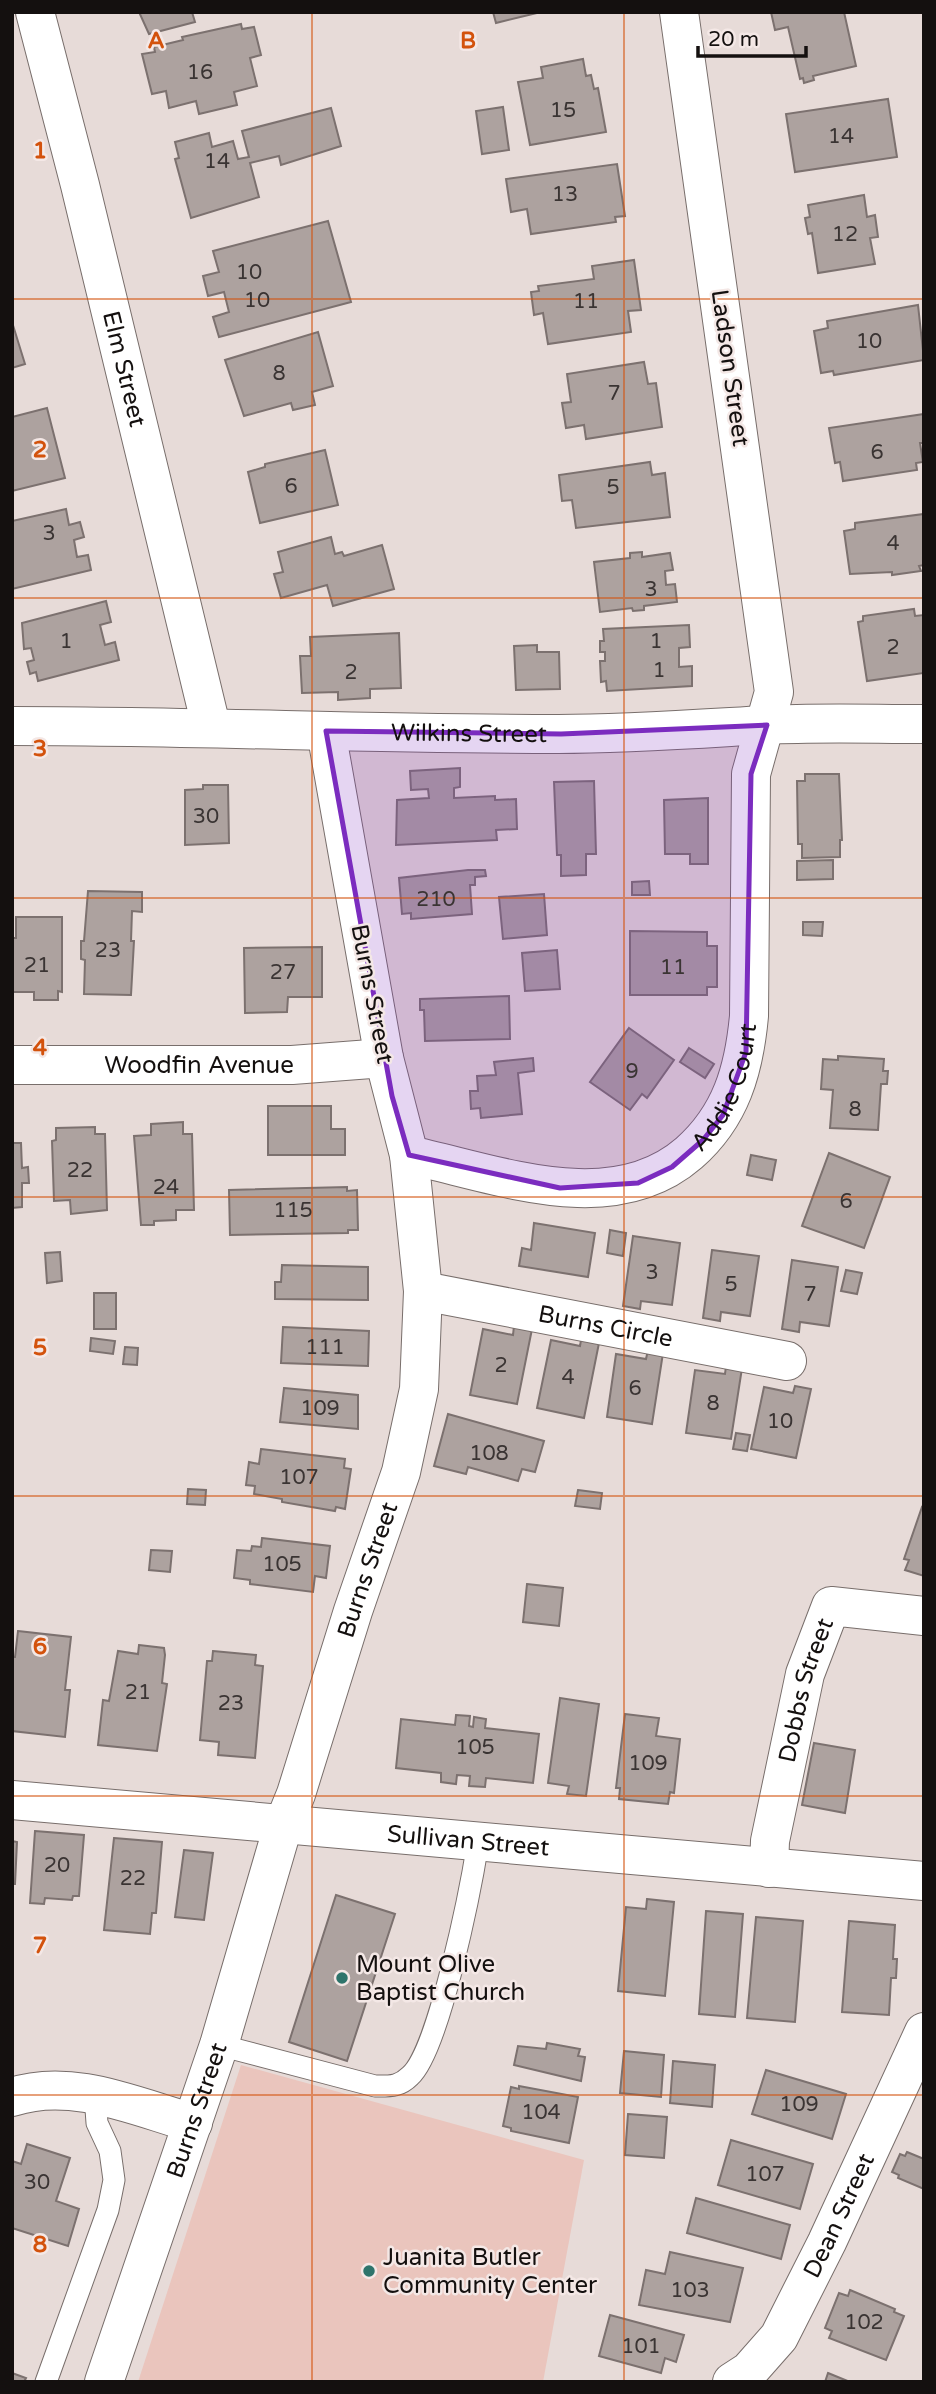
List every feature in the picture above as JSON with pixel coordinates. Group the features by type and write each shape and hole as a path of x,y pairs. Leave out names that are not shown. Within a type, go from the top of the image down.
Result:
{"street":[{"name":"Elm Street","path":"35,12 80,185 211,726"},
{"name":"Ladson Street","path":"679,12 774,692 767,725"},
{"name":"Wilkins Street","path":"12,726 211,726 326,731 561,734 704,730 767,725 924,724"},
{"name":"Addie Court","path":"409,1155 560,1188 605,1189 638,1183 672,1167 703,1140 723,1115 737,1086 746,1052 749,1016 751,774 767,725"},
{"name":"Burns Street","path":"104,2382 219,2045 283,1826 296,1794 352,1611 401,1472 419,1389 423,1291 409,1155 384,1058 326,731"},
{"name":"Woodfin Avenue","path":"12,1065 292,1065 384,1058"},
{"name":"Burns Circle","path":"423,1291 787,1361"},
{"name":"Dobbs Street","path":"769,1868 770,1841 804,1674 831,1606 924,1616"},
{"name":"Sullivan Street","path":"12,1800 924,1881"},
{"name":"Dean Street","path":"732,2382 749,2371 779,2337 827,2242 924,2032"},
{"path":"12,2097 59,2089 95,2095 193,2123"}],"lane":[{"path":"219,2045 375,2086 398,2085 412,2075 425,2056 459,1941 478,1843"},
{"path":"46,2382 108,2210 114,2180 110,2151 97,2123 95,2095"}],"highlighted area":[{"path":"767,725 751,774 746,1052 723,1115 703,1140 672,1167 638,1183 560,1188 409,1155 392,1096 326,731 561,734"}],"shaded area":[{"name":"Juanita Butler Community Center","path":"241,2065 584,2160 543,2382 138,2382"}],"building":[{"path":"139,12 192,12 195,22 149,34"},
{"path":"493,12 541,12 496,23"},
{"path":"771,12 844,12 856,66 813,76 814,80 804,83 803,78 800,79 788,27 775,30"},
{"path":"241,24 242,29 254,27 261,55 250,58 257,86 234,92 237,105 199,114 196,101 169,108 166,91 152,94 142,54 155,52 154,47 183,40 182,37"},
{"path":"583,59 586,76 591,75 594,89 598,88 606,132 530,145 518,82 543,78 541,67"},
{"path":"888,99 897,157 795,172 786,114"},
{"path":"503,107 509,150 482,154 476,111"},
{"path":"331,108 341,146 281,165 279,156 250,163 259,197 191,218 175,159 179,158 175,142 209,133 212,147 233,141 238,159 249,157 242,131"},
{"path":"617,164 625,216 615,217 616,222 531,234 527,209 511,212 506,179"},
{"path":"864,195 867,217 875,215 878,237 870,238 875,264 818,273 812,233 808,234 805,218 810,217 808,205"},
{"path":"328,221 351,302 219,337 213,317 229,312 224,292 208,296 203,276 219,272 213,251"},
{"path":"634,260 641,310 628,311 631,332 548,344 543,313 534,315 531,292 539,291 538,286 594,279 592,266"},
{"path":"918,305 924,360 834,375 833,371 821,373 814,331 828,328 827,321"},
{"path":"12,322 25,364 12,368"},
{"path":"318,332 333,386 312,392 315,405 293,410 291,403 244,416 225,360"},
{"path":"644,362 648,384 656,383 662,427 586,439 584,425 566,428 562,403 571,402 567,374"},
{"path":"47,408 65,478 12,491 12,417"},
{"path":"924,414 924,443 920,443 923,462 916,463 917,470 843,481 840,462 835,463 829,428"},
{"path":"325,450 338,505 260,523 248,472 265,467 265,464"},
{"path":"650,462 652,475 665,473 670,517 576,528 572,500 562,501 559,475"},
{"path":"66,509 69,525 80,522 84,537 74,540 77,557 88,555 91,570 12,589 12,521"},
{"path":"924,514 924,565 919,566 921,571 892,575 892,572 850,574 844,531 855,529 855,523"},
{"path":"331,537 335,554 342,552 344,556 382,545 394,589 333,606 327,585 281,598 274,574 283,572 278,552"},
{"path":"642,552 642,557 670,553 673,570 665,571 666,585 675,584 677,602 644,606 644,610 633,611 632,608 600,612 594,562 630,558 630,553"},
{"path":"106,601 111,622 100,625 105,645 115,642 119,660 38,681 36,672 30,674 27,662 34,660 31,648 24,649 22,623"},
{"path":"914,609 915,616 924,615 924,673 867,681 858,622 863,621 863,616"},
{"path":"689,625 690,647 679,648 679,667 692,666 692,686 607,691 606,681 601,682 600,661 605,661 605,652 600,652 600,641 604,641 603,629"},
{"path":"399,633 401,688 370,689 370,698 338,700 338,692 302,693 300,656 311,656 310,637"},
{"path":"537,645 537,652 559,652 560,689 516,690 514,646"},
{"path":"460,768 460,787 454,788 454,798 495,796 495,800 516,799 517,829 496,830 497,840 396,845 397,800 429,798 428,789 411,790 410,771"},
{"path":"805,774 839,774 842,840 840,857 802,858 802,844 798,844 797,781 805,781"},
{"path":"594,781 596,854 586,854 586,875 561,876 561,855 557,855 554,782"},
{"path":"203,785 228,785 229,843 185,845 185,790 203,789"},
{"path":"708,798 708,864 690,864 690,854 665,854 664,800"},
{"path":"833,860 833,879 797,880 797,861"},
{"path":"485,870 486,876 475,877 475,885 470,885 472,914 411,919 411,913 402,914 399,878"},
{"path":"649,881 650,895 632,895 632,882"},
{"path":"88,891 142,892 142,912 132,911 131,941 134,941 131,995 84,994 85,960 81,959 81,941 84,941"},
{"path":"544,894 547,935 503,939 499,897"},
{"path":"16,917 62,917 62,992 58,991 58,1000 34,1000 34,992 12,992 12,938 16,938"},
{"path":"803,922 823,922 822,936 803,935"},
{"path":"630,931 707,932 707,946 717,946 717,987 707,987 707,995 630,995"},
{"path":"322,947 322,997 288,997 287,1012 245,1013 244,948"},
{"path":"557,950 560,989 525,991 522,953"},
{"path":"509,996 510,1039 425,1041 424,1010 420,1010 420,999"},
{"path":"629,1028 674,1060 647,1098 642,1094 630,1110 590,1082"},
{"path":"689,1048 714,1064 705,1078 680,1062"},
{"path":"838,1056 884,1059 883,1071 888,1071 887,1084 881,1084 878,1130 830,1128 833,1090 821,1089 823,1059 838,1060"},
{"path":"533,1058 534,1071 518,1073 522,1114 481,1118 480,1108 471,1109 470,1091 478,1091 477,1076 496,1075 494,1062"},
{"path":"268,1106 331,1106 331,1129 345,1129 345,1155 268,1155"},
{"path":"183,1122 183,1134 192,1134 194,1210 176,1210 176,1220 154,1221 154,1225 141,1225 134,1136 151,1135 151,1124"},
{"path":"95,1127 95,1134 105,1134 107,1210 71,1214 70,1200 54,1201 52,1141 56,1140 56,1128"},
{"path":"12,1143 21,1143 22,1168 28,1167 29,1183 22,1183 22,1207 12,1208"},
{"path":"829,1153 890,1177 864,1248 802,1226"},
{"path":"751,1155 776,1160 772,1180 747,1175"},
{"path":"347,1187 347,1191 357,1190 358,1230 348,1230 348,1233 230,1235 229,1190"},
{"path":"534,1223 595,1233 588,1277 519,1266 522,1248 531,1250"},
{"path":"610,1230 626,1233 623,1256 607,1253"},
{"path":"633,1236 680,1243 672,1305 641,1301 640,1309 623,1306"},
{"path":"712,1250 759,1256 750,1316 721,1312 720,1321 703,1318"},
{"path":"60,1252 62,1281 47,1283 45,1253"},
{"path":"792,1260 838,1267 829,1326 800,1322 799,1332 782,1329"},
{"path":"282,1265 368,1267 368,1300 275,1299 275,1282 281,1282"},
{"path":"846,1270 862,1273 857,1294 841,1291"},
{"path":"94,1293 116,1293 116,1329 94,1329"},
{"path":"514,1326 532,1329 517,1404 470,1395 483,1329 513,1335"},
{"path":"283,1327 369,1331 368,1366 281,1363"},
{"path":"91,1338 115,1341 113,1354 90,1351"},
{"path":"551,1340 580,1346 581,1340 599,1343 584,1418 537,1408"},
{"path":"125,1347 138,1348 137,1365 123,1364"},
{"path":"648,1350 663,1353 652,1424 607,1417 616,1354 646,1359"},
{"path":"726,1366 742,1368 731,1439 686,1433 695,1370 725,1374"},
{"path":"795,1386 811,1389 796,1458 751,1449 764,1387 793,1393"},
{"path":"284,1388 358,1395 358,1429 280,1422"},
{"path":"448,1414 544,1441 535,1472 522,1469 518,1481 468,1467 466,1474 434,1466"},
{"path":"736,1433 750,1435 747,1451 733,1449"},
{"path":"261,1449 345,1459 344,1468 351,1469 345,1509 336,1507 335,1511 254,1494 255,1486 246,1485 249,1462 259,1464"},
{"path":"188,1489 206,1490 205,1505 187,1504"},
{"path":"578,1490 602,1493 600,1509 575,1506"},
{"path":"922,1507 924,1576 905,1570 909,1560 904,1559"},
{"path":"262,1538 330,1546 326,1578 315,1576 313,1592 250,1584 250,1580 234,1578 237,1550 251,1551 252,1546 261,1547"},
{"path":"151,1550 172,1551 170,1572 149,1570"},
{"path":"527,1584 563,1588 559,1626 523,1622"},
{"path":"18,1631 71,1637 65,1690 70,1690 65,1737 12,1731 12,1657 15,1657"},
{"path":"139,1645 164,1648 162,1683 167,1684 157,1751 98,1745 103,1700 109,1701 118,1651 138,1654"},
{"path":"213,1651 256,1655 255,1665 263,1666 255,1758 218,1755 219,1742 200,1740 207,1661 212,1661"},
{"path":"560,1698 599,1704 586,1796 567,1794 569,1786 548,1783"},
{"path":"625,1714 659,1718 656,1736 680,1739 674,1793 670,1792 668,1804 619,1799 620,1788 616,1788"},
{"path":"456,1715 470,1716 469,1726 473,1727 474,1717 486,1719 485,1728 539,1734 533,1783 486,1778 485,1787 469,1786 470,1776 457,1775 456,1784 441,1782 441,1773 396,1768 401,1719 455,1725"},
{"path":"814,1743 855,1750 845,1813 802,1805"},
{"path":"35,1831 84,1835 79,1896 73,1896 72,1900 45,1898 44,1904 30,1903"},
{"path":"114,1838 162,1842 156,1913 152,1913 150,1934 104,1930"},
{"path":"12,1841 17,1842 15,1884 12,1884"},
{"path":"184,1850 213,1853 204,1920 175,1917"},
{"name":"Mount Olive Baptist Church","path":"336,1895 395,1914 347,2061 289,2042"},
{"path":"647,1899 674,1902 665,1996 618,1991 626,1907 646,1909"},
{"path":"706,1911 743,1914 735,2017 699,2014"},
{"path":"756,1917 803,1921 795,2022 747,2018"},
{"path":"849,1921 895,1925 893,1959 897,1959 896,1978 891,1978 889,2015 842,2012"},
{"path":"547,2043 580,2049 578,2056 585,2057 581,2081 514,2065 518,2046 546,2049"},
{"path":"624,2051 664,2055 661,2097 620,2093"},
{"path":"673,2061 715,2065 712,2107 670,2103"},
{"path":"766,2070 846,2094 832,2139 752,2114"},
{"path":"519,2086 578,2097 569,2143 511,2131 511,2128 503,2126 511,2087 519,2089"},
{"path":"628,2114 667,2117 664,2158 625,2155"},
{"path":"731,2140 813,2164 800,2209 718,2185"},
{"path":"27,2144 70,2158 56,2201 79,2209 68,2246 12,2228 12,2161 21,2164"},
{"path":"907,2152 924,2159 924,2189 898,2178 899,2175 892,2172 900,2154 905,2156"},
{"path":"696,2198 790,2225 781,2259 687,2233"},
{"path":"670,2252 743,2268 730,2322 639,2305 646,2270 665,2274"},
{"path":"850,2290 895,2309 894,2312 904,2316 886,2360 829,2338 832,2331 825,2328 839,2293 848,2296"},
{"path":"610,2315 684,2335 676,2362 665,2358 661,2373 599,2356"},
{"path":"12,2373 26,2378 24,2382 12,2382"},
{"path":"828,2373 850,2382 825,2382"}],"place":[{"name":"Mount Olive Baptist Church","path":"342,1978"},
{"name":"Juanita Butler Community Center","path":"369,2271"}]}
